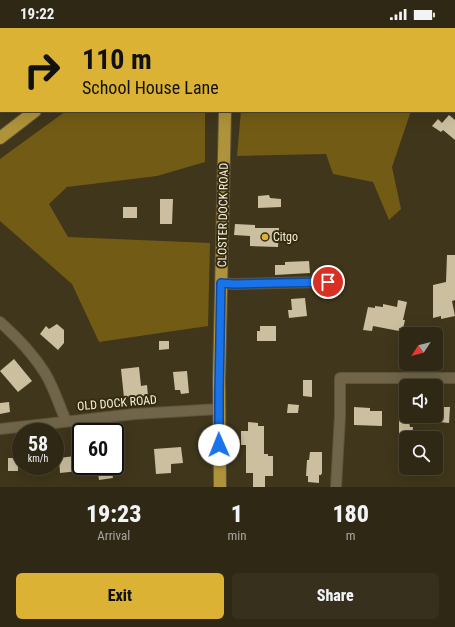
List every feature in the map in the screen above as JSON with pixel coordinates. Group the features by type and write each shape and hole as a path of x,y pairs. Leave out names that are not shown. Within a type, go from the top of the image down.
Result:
{"main road":[{"path":"0,138 34,112"},
{"name":"CLOSTER DOCK ROAD","path":"220,487 219,409 225,112"}],"street":[{"path":"221,283 328,282"},
{"name":"OLD DOCK ROAD","path":"0,322 21,342 45,374 66,421 219,409"},
{"path":"336,487 340,416 340,378 455,378"},
{"path":"0,429 66,421"}],"shaded area":[{"path":"65,112 205,112 205,162 157,176 67,187 49,204 68,237 210,243 208,326 99,342 72,284 0,221 0,159"},
{"path":"241,112 411,112 392,167 401,209 389,220 373,182 333,174 326,154 237,156"}],"building":[{"path":"449,115 455,120 455,140 443,130 441,132 432,126 438,119 442,123"},
{"path":"269,195 270,198 281,199 281,207 258,208 258,196"},
{"path":"160,199 173,199 172,224 160,224"},
{"path":"123,207 137,207 137,218 123,218"},
{"name":"Citgo","path":"235,224 255,225 255,228 279,228 278,247 250,246 250,236 234,235"},
{"path":"447,255 455,255 455,300 452,301 455,316 441,319 441,316 433,318 433,285 446,282"},
{"path":"309,261 310,273 275,275 275,265 285,265 285,262"},
{"path":"305,298 307,316 289,318 288,310 292,310 291,299"},
{"path":"398,300 407,302 403,320 405,320 403,327 399,327 399,331 373,326 372,331 363,330 368,307 383,307 383,304 397,307"},
{"path":"57,324 64,330 64,343 58,350 40,334 46,326 49,329"},
{"path":"260,326 276,326 276,341 257,341 257,331 260,331"},
{"path":"159,341 169,341 169,349 159,350"},
{"path":"14,359 32,381 18,392 0,371"},
{"path":"139,367 141,386 147,385 148,396 124,398 121,369"},
{"path":"187,371 189,393 181,394 180,390 175,390 173,372"},
{"path":"303,380 312,380 312,397 303,396"},
{"path":"9,402 10,412 0,414 0,403"},
{"path":"288,404 299,405 298,413 287,413"},
{"path":"354,407 370,408 370,411 382,411 382,426 354,425"},
{"path":"443,407 450,407 449,423 443,422"},
{"path":"248,422 258,423 258,426 264,426 264,454 273,456 273,476 265,476 265,487 253,487 253,473 246,473 246,445 241,445 241,431 248,431"},
{"path":"399,423 409,423 410,427 413,427 413,431 399,431"},
{"path":"181,447 183,463 171,464 171,473 156,474 154,449"},
{"path":"310,452 322,452 322,473 319,475 319,483 308,482 308,476 306,476 307,460 309,460"},
{"path":"72,456 72,472 64,473 64,457"},
{"path":"8,458 12,458 12,471 8,471"},
{"path":"98,475 112,475 113,478 99,480"}],"place":[{"name":"Citgo","path":"265,237"}],"route":[{"path":"219,445 221,283 328,282"}]}
